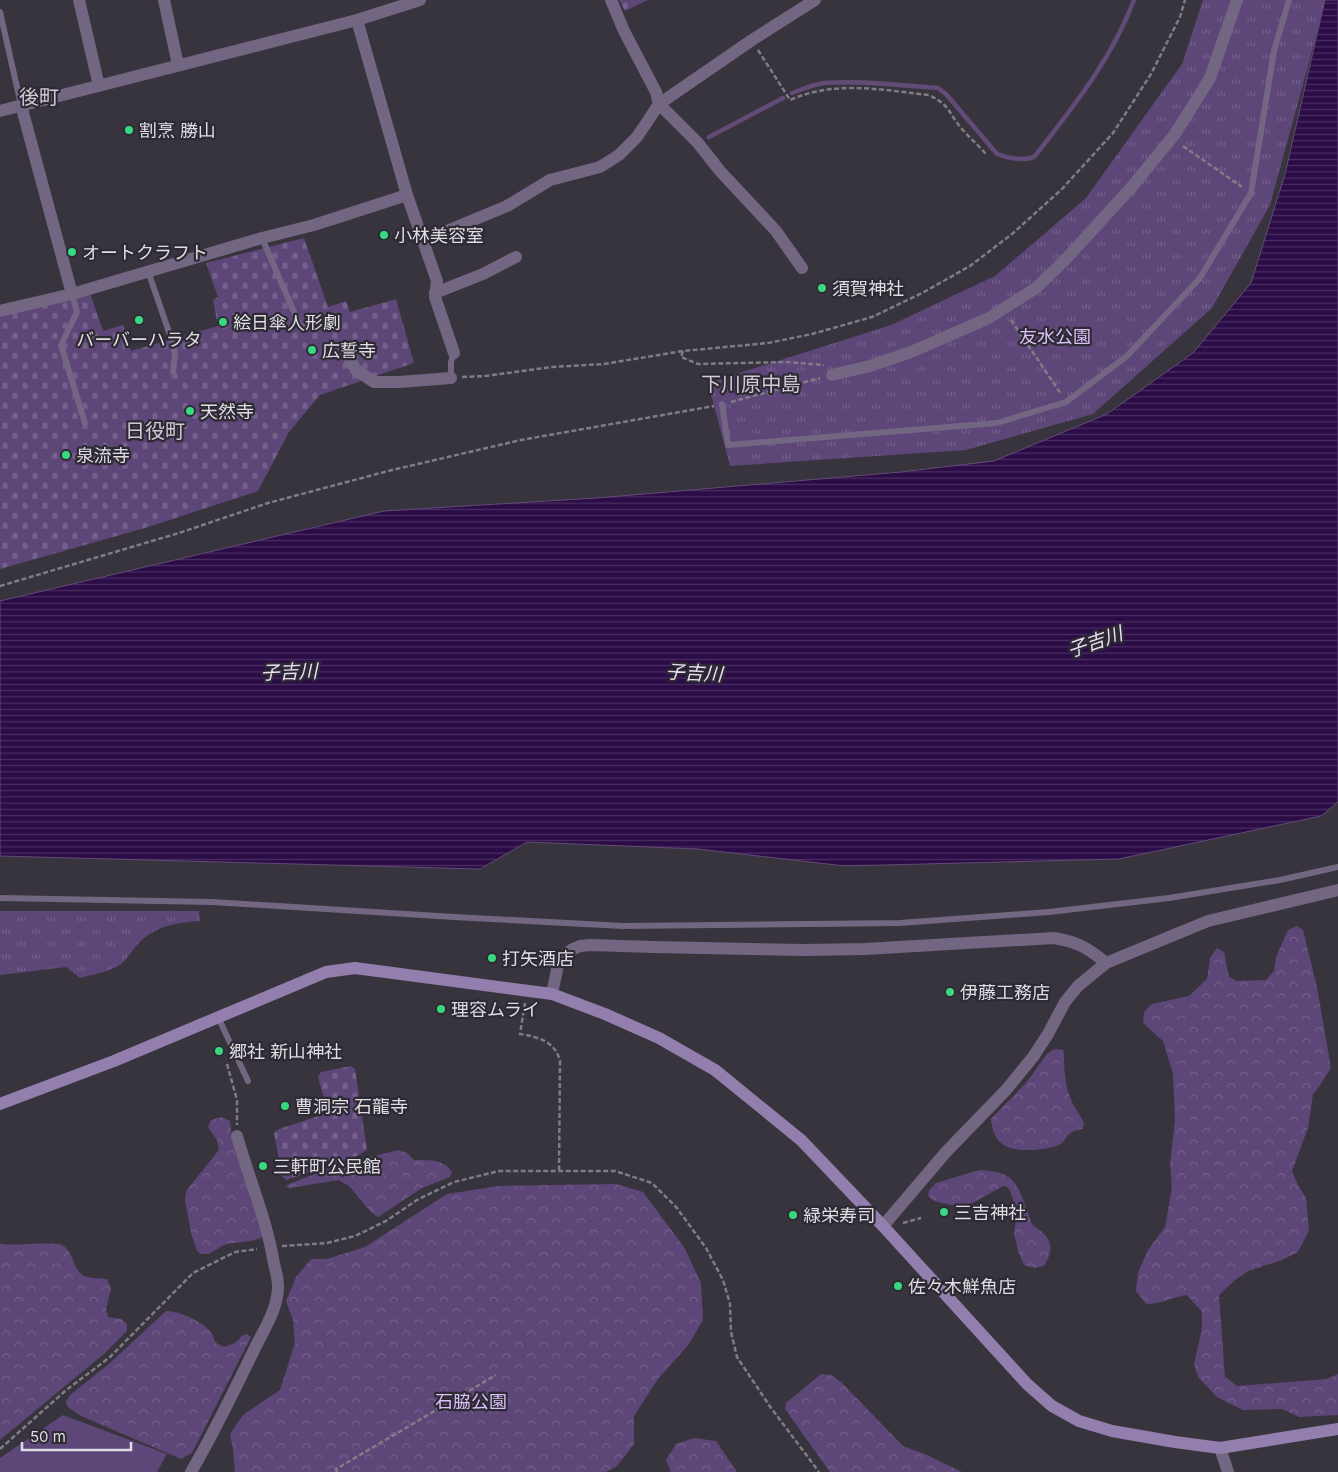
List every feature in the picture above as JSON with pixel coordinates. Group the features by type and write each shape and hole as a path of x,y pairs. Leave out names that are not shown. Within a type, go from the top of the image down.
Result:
{"street":[{"path":"79,0 99,86"},
{"path":"164,0 178,65"},
{"path":"0,111 357,20 391,5 420,0"},
{"path":"611,0 624,31 656,92 659,104 698,143 720,171 776,231 802,268"},
{"path":"423,241 507,206 550,180 600,167 619,155 637,137 659,104 752,40 815,0"},
{"path":"832,375 870,366 911,352 989,318 1036,288 1130,189 1172,138 1210,78 1237,0"},
{"path":"357,20 407,195 437,281 435,297 454,353"},
{"path":"21,105 72,294"},
{"path":"0,311 72,294 262,238 314,225 407,195"},
{"path":"435,293 483,274 516,257"},
{"path":"347,354 356,370 374,382 451,378"},
{"path":"883,1226 940,1159 1006,1090 1033,1057 1048,1034 1064,1002 1073,991 1106,963 1208,921 1338,890"},
{"path":"552,994 559,960 571,950 580,946 591,945 654,948 804,950 1054,938 1071,941 1087,948 1106,963"},
{"path":"0,1104 114,1061 326,972 355,968 552,994 606,1014 659,1038 715,1070 802,1140 1027,1384 1052,1406 1079,1421 1112,1431 1220,1448 1338,1429"},
{"path":"191,1472 205,1448 274,1308 278,1294 272,1248 237,1136"},
{"path":"1220,1448 1228,1472"}],"lane":[{"path":"722,404 728,445 996,423 1066,402 1127,356 1200,278 1252,193 1274,51 1289,0"},
{"path":"0,12 21,105"},
{"path":"262,238 301,328"},
{"path":"148,271 172,340 175,354 173,372"},
{"path":"72,294 77,312 61,345 85,423"},
{"path":"451,378 451,362 454,353"},
{"path":"0,898 212,902 623,926 900,923 1049,912 1169,898 1280,880 1338,866"},
{"path":"218,1017 248,1081"}],"path":[{"path":"451,378 485,376 552,367 604,364 683,351 768,343 812,334 872,317 924,292 970,266 1012,234 1062,189 1113,132 1151,74 1180,17 1185,0"},
{"path":"752,40 790,100 806,92 846,87 929,95 940,100 948,108 960,126 986,154"},
{"path":"1172,138 1252,193"},
{"path":"1003,309 1066,402"},
{"path":"0,586 179,533 268,502 392,470 521,440 722,404 832,375 830,366 811,363 698,364 681,357 683,351"},
{"path":"533,1004 525,1003 520,1034 548,1042 558,1053 560,1061 559,1170"},
{"path":"225,1057 237,1100 237,1136"},
{"path":"0,1449 65,1391 110,1357 193,1272 235,1252 327,1243 355,1236 386,1220 417,1200 454,1182 499,1171 615,1171 652,1183 677,1208 706,1248 723,1280 730,1304 731,1332 737,1356 771,1408 818,1472"},
{"path":"337,1472 336,1469 496,1375"}],"green space":[{"path":"619,0 648,0 625,11"},
{"name":"友水公園","path":"1203,0 1326,0 1270,205 1212,308 1093,414 966,450 730,466 708,383 891,325 995,276 1086,198 1182,64"},
{"path":"304,238 328,307 346,301 350,312 396,299 414,363 320,395 289,432 258,491 145,528 0,569 0,316 90,293 103,331 123,325 131,351 218,326 213,300 218,297 206,263"},
{"path":"0,911 199,911 200,921 185,922 155,931 139,943 121,964 112,969 80,978 66,967 0,975"},
{"path":"1297,926 1303,930 1317,987 1331,1068 1313,1094 1308,1128 1292,1171 1306,1198 1309,1230 1298,1252 1282,1260 1248,1271 1219,1295 1225,1377 1237,1386 1327,1379 1338,1374 1338,1415 1299,1417 1282,1409 1243,1410 1217,1397 1198,1377 1194,1364 1202,1328 1202,1312 1187,1295 1146,1304 1136,1291 1138,1272 1148,1250 1165,1227 1172,1187 1170,1164 1175,1120 1173,1074 1163,1041 1143,1023 1144,1012 1152,1004 1189,996 1207,979 1210,958 1217,948 1224,952 1229,977 1237,981 1266,980 1274,971 1276,957 1288,930"},
{"path":"1054,1049 1063,1050 1067,1086 1070,1098 1083,1121 1082,1129 1071,1133 1061,1144 1051,1147 1034,1150 1010,1148 999,1141 995,1135 991,1119 1025,1084 1047,1054"},
{"path":"351,1066 355,1069 367,1150 357,1156 286,1180 282,1176 274,1133 279,1129 328,1113 318,1077 321,1072"},
{"path":"222,1117 230,1121 232,1139 264,1234 261,1238 226,1244 208,1254 201,1254 197,1251 191,1233 185,1201 186,1191 219,1150 217,1140 208,1127 211,1120"},
{"path":"399,1150 407,1153 414,1160 440,1162 452,1172 450,1177 422,1188 378,1217 371,1212 350,1187 339,1180 290,1188 286,1187 289,1184 338,1165"},
{"path":"979,1170 999,1173 1012,1180 1016,1185 1032,1223 1046,1236 1050,1244 1049,1257 1044,1266 1034,1268 1024,1265 1018,1251 1014,1233 1017,1213 1010,1190 1006,1186 962,1207 937,1202 928,1195 929,1190 936,1183"},
{"name":"石脇公園","path":"616,1184 643,1192 684,1247 701,1283 703,1320 689,1344 658,1379 634,1416 634,1444 617,1466 606,1472 235,1472 230,1434 243,1415 280,1390 295,1343 293,1320 286,1301 296,1277 311,1259 327,1259 365,1247 447,1194 499,1186"},
{"path":"50,1243 62,1245 69,1251 80,1273 86,1277 107,1279 111,1288 106,1310 108,1317 121,1319 127,1324 127,1331 105,1353 0,1440 0,1244"},
{"path":"166,1311 184,1315 196,1321 211,1332 216,1343 224,1347 235,1343 243,1335 247,1334 251,1337 192,1453 181,1459 81,1416 68,1407 66,1402 70,1395 110,1363"},
{"path":"821,1374 831,1375 841,1382 903,1446 925,1454 962,1472 830,1472 785,1409 786,1403"},
{"path":"63,1415 167,1454 157,1472 0,1472 0,1458"},
{"path":"694,1438 716,1441 737,1472 671,1472 666,1460 676,1444"}],"water":[{"name":"子吉川","path":"1325,0 1338,0 1338,802 1321,816 1119,859 845,866 698,849 527,842 480,869 0,856 0,601 384,511 597,498 901,472 994,461 1107,414 1193,353 1251,283 1285,174"}],"waterway":[{"path":"792,93 817,84 838,82 938,88 946,94 997,154 1016,159 1031,158 1035,156 1090,82 1115,42 1134,0"},
{"path":"709,137 783,98"}],"place":[{"name":"割烹 勝山","path":"129,130"},
{"name":"小林美容室","path":"384,235"},
{"name":"オートクラフト","path":"72,252"},
{"name":"須賀神社","path":"822,288"},
{"name":"バーバーハラタ","path":"139,320"},
{"name":"絵日傘人形劇","path":"223,322"},
{"name":"広誓寺","path":"312,350"},
{"name":"天然寺","path":"190,411"},
{"name":"泉流寺","path":"66,455"},
{"name":"打矢酒店","path":"492,958"},
{"name":"伊藤工務店","path":"950,992"},
{"name":"理容ムライ","path":"441,1009"},
{"name":"郷社 新山神社","path":"219,1051"},
{"name":"曹洞宗 石龍寺","path":"285,1106"},
{"name":"三軒町公民館","path":"263,1166"},
{"name":"三吉神社","path":"944,1212"},
{"name":"緑栄寿司","path":"793,1215"},
{"name":"佐々木鮮魚店","path":"898,1286"}],"district":[{"name":"後町","path":"39,97"},
{"name":"下川原中島","path":"751,384"},
{"name":"日役町","path":"155,431"}]}
